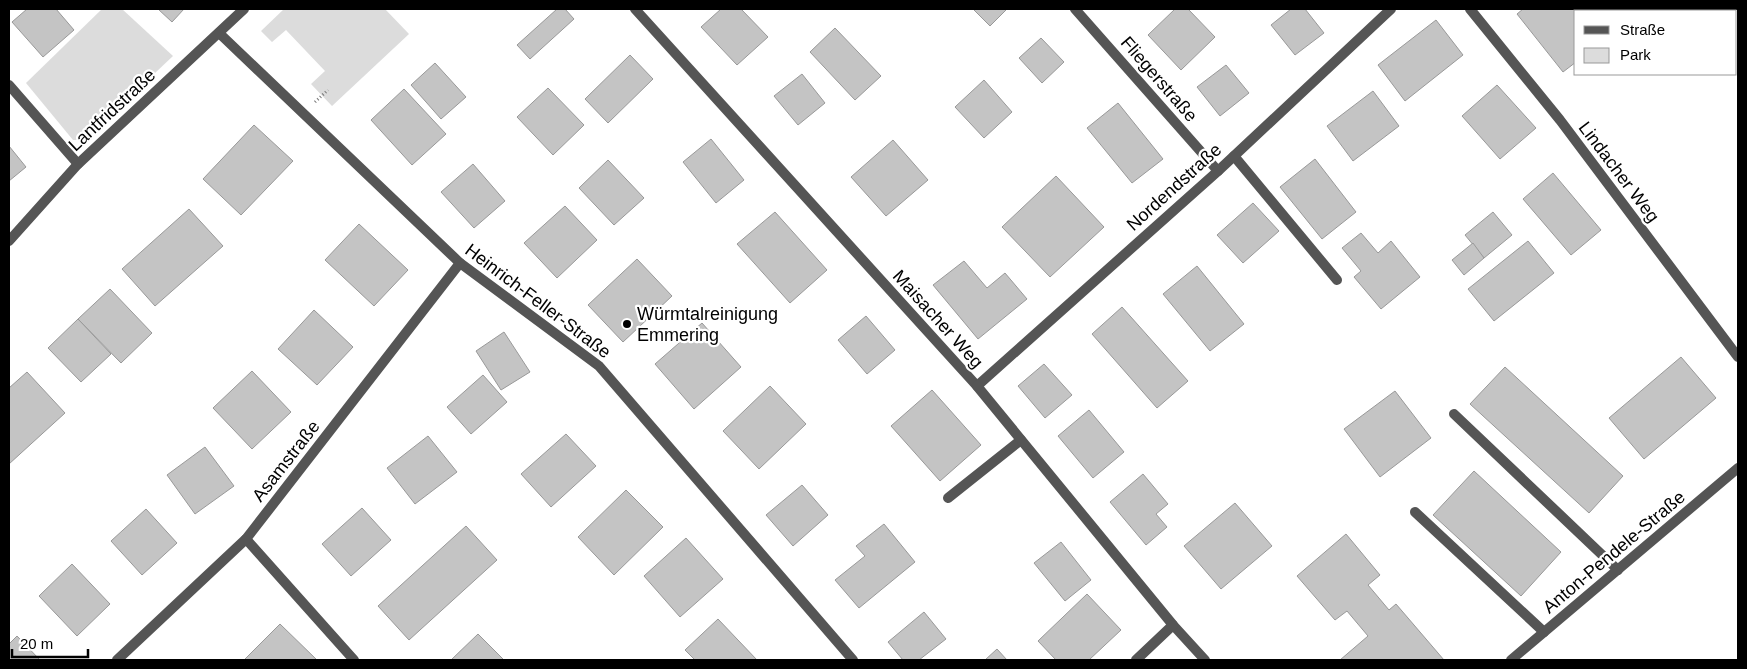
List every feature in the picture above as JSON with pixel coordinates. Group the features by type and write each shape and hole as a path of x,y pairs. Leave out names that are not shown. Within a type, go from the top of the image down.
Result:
{"street":[{"name":"Lantfridstraße","path":"9,242 78,164 244,9"},
{"name":"Maisacher Weg","path":"635,9 976,386 1173,625 1205,660"},
{"name":"Fliegerstraße","path":"1076,9 1218,170"},
{"name":"Nordendstraße","path":"976,386 1234,156 1390,9"},
{"name":"Lindacher Weg","path":"1470,9 1560,120 1738,357"},
{"name":"Heinrich-Feller-Straße","path":"219,33 460,263 599,366 853,660"},
{"path":"9,85 78,164"},
{"path":"1234,156 1337,280"},
{"name":"Asamstraße","path":"117,660 246,539 460,263"},
{"path":"1454,414 1618,570"},
{"path":"948,498 1021,440"},
{"name":"Anton-Pendele-Straße","path":"1511,660 1738,468"},
{"path":"1415,512 1544,632"},
{"path":"246,539 354,660"},
{"path":"1136,660 1173,625"}],"green space":[{"path":"102,9 122,9 173,56 84,140 73,140 26,83"},
{"path":"284,9 385,9 409,34 332,106 311,84 325,71 286,30 272,42 261,31"}],"building":[{"path":"27,9 56,9 74,30 43,57 12,22"},
{"path":"158,9 184,9 172,22"},
{"path":"557,9 565,9 574,19 530,59 517,45"},
{"path":"721,9 741,9 768,37 737,65 701,27"},
{"path":"973,9 1007,9 990,26"},
{"path":"1175,9 1188,9 1215,37 1181,70 1148,35"},
{"path":"1291,9 1305,9 1324,33 1295,55 1271,25"},
{"path":"1523,9 1574,9 1574,64 1563,72 1517,14"},
{"path":"1436,20 1463,55 1405,101 1378,65"},
{"path":"835,28 881,76 855,100 810,52"},
{"path":"1041,38 1064,62 1042,83 1019,58"},
{"path":"630,55 653,79 608,123 585,99"},
{"path":"435,63 466,97 441,119 411,85"},
{"path":"1226,65 1249,93 1220,116 1197,87"},
{"path":"802,74 825,103 798,125 774,96"},
{"path":"984,80 1012,112 984,138 955,107"},
{"path":"1497,85 1536,128 1500,159 1462,116"},
{"path":"548,88 584,125 553,155 517,117"},
{"path":"404,89 446,134 412,165 371,120"},
{"path":"1373,91 1399,126 1353,161 1327,126"},
{"path":"1118,103 1163,159 1132,183 1087,128"},
{"path":"254,125 293,161 241,215 203,179"},
{"path":"711,139 744,180 716,203 683,162"},
{"path":"893,140 928,180 886,216 851,177"},
{"path":"9,146 26,167 9,181"},
{"path":"1315,159 1356,212 1322,239 1280,187"},
{"path":"608,160 644,198 614,225 579,188"},
{"path":"473,164 505,201 474,228 441,192"},
{"path":"1553,173 1601,230 1571,255 1523,199"},
{"path":"1056,176 1104,227 1050,277 1002,227"},
{"path":"1253,203 1279,231 1243,263 1217,235"},
{"path":"565,206 597,240 557,278 524,243"},
{"path":"189,209 223,246 155,306 122,269"},
{"path":"775,212 827,270 790,303 737,244"},
{"path":"1493,212 1512,235 1484,258 1465,235"},
{"path":"359,224 408,270 374,306 325,260"},
{"path":"1361,233 1378,253 1391,241 1420,277 1381,309 1354,277 1361,271 1342,248"},
{"path":"1528,241 1554,273 1494,321 1468,289"},
{"path":"1473,243 1484,258 1464,275 1452,260"},
{"path":"637,259 672,296 623,342 588,305"},
{"path":"964,261 987,288 1005,273 1027,299 978,339 933,285"},
{"path":"1197,266 1244,324 1210,351 1163,294"},
{"path":"110,289 152,333 121,363 78,319"},
{"path":"1122,307 1188,381 1157,408 1092,334"},
{"path":"314,310 353,347 317,385 278,349"},
{"path":"866,316 895,350 867,374 838,340"},
{"path":"78,319 111,354 81,382 48,348"},
{"path":"702,323 741,367 694,409 655,364"},
{"path":"504,332 530,372 501,390 476,351"},
{"path":"1681,357 1716,398 1644,459 1609,418"},
{"path":"1044,364 1072,395 1045,418 1018,386"},
{"path":"1505,367 1623,476 1589,513 1470,404"},
{"path":"252,371 291,412 252,449 213,408"},
{"path":"27,372 65,413 9,464 9,388"},
{"path":"483,375 507,402 471,434 447,407"},
{"path":"770,386 806,424 759,469 723,431"},
{"path":"932,390 981,445 940,481 891,426"},
{"path":"1395,391 1431,438 1380,477 1344,429"},
{"path":"1089,410 1124,452 1093,478 1058,436"},
{"path":"566,434 596,466 551,507 521,474"},
{"path":"428,436 457,472 415,504 387,468"},
{"path":"205,447 234,486 195,514 167,475"},
{"path":"1474,471 1561,552 1521,596 1433,515"},
{"path":"1143,474 1168,504 1156,514 1167,527 1146,545 1110,502"},
{"path":"802,485 828,515 793,546 766,515"},
{"path":"626,490 663,527 614,575 578,537"},
{"path":"1235,503 1272,546 1221,589 1184,546"},
{"path":"362,508 391,540 351,576 322,544"},
{"path":"146,509 177,543 142,575 111,541"},
{"path":"884,524 915,562 859,608 835,580 865,556 856,546"},
{"path":"466,526 497,560 409,640 378,606"},
{"path":"1346,534 1380,575 1368,585 1389,610 1396,604 1444,660 1340,660 1368,636 1347,611 1335,620 1297,576"},
{"path":"686,538 723,579 680,617 644,576"},
{"path":"1061,542 1091,580 1065,601 1034,563"},
{"path":"72,564 110,604 77,636 39,596"},
{"path":"1087,594 1121,630 1089,660 1056,660 1038,641"},
{"path":"924,612 946,639 919,660 903,660 888,642"},
{"path":"718,619 757,660 695,660 685,650"},
{"path":"280,624 317,660 244,660"},
{"path":"478,634 504,660 451,660"},
{"path":"17,636 40,660 9,660 9,644"},
{"path":"997,649 1007,660 985,660"}],"place":[{"name":"Würmtalreinigung Emmering","path":"627,324"}]}
